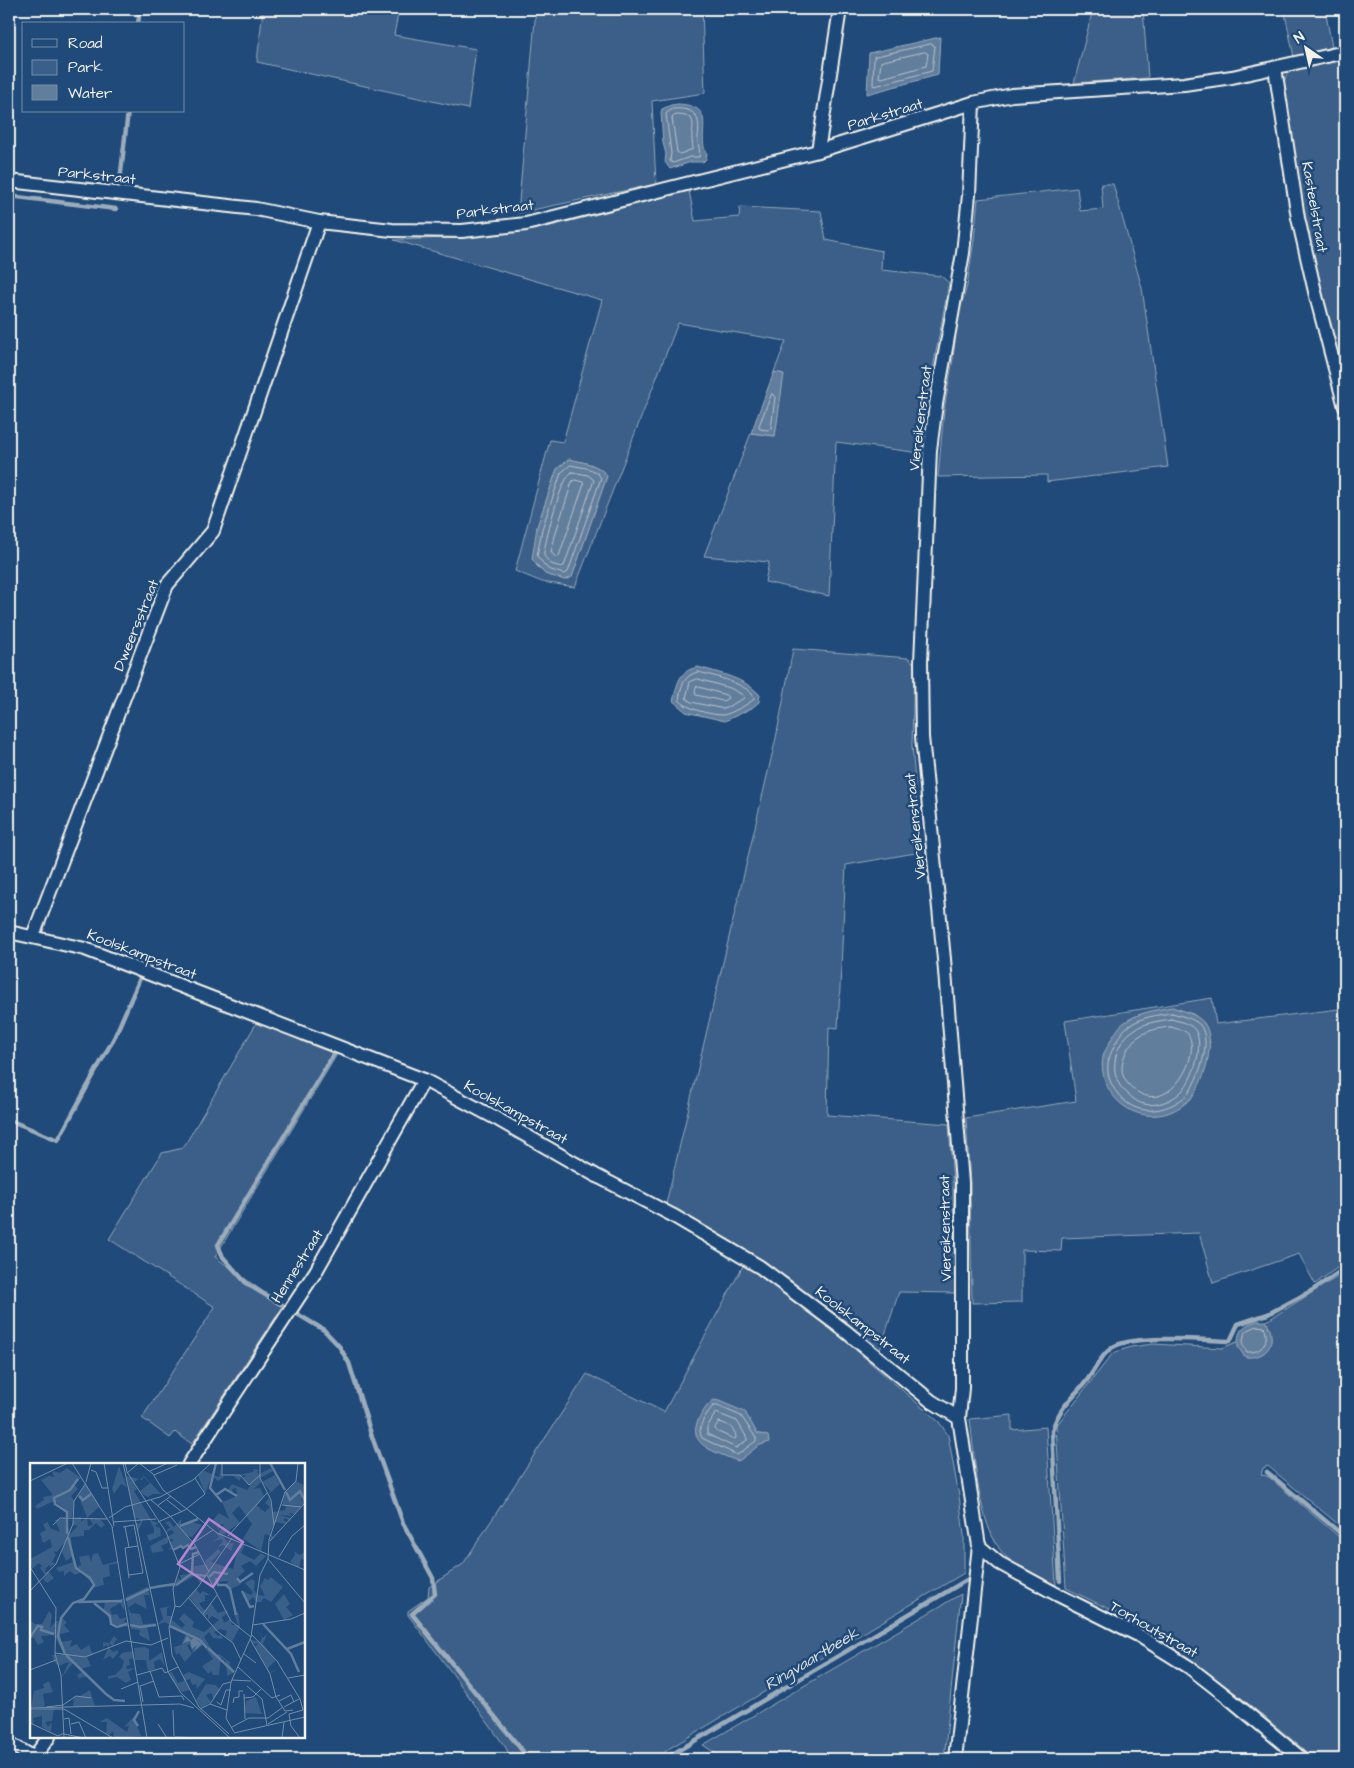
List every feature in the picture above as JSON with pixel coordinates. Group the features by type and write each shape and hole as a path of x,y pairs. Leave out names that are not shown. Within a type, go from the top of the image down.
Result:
{"street":[{"path":"818,151 840,9"},
{"path":"973,104 1012,94 1184,84 1275,68 1345,52"},
{"name":"Kasteelstraat","path":"1275,68 1298,218 1345,407"},
{"name":"Parkstraat","path":"9,181 256,209 319,222 392,230 462,231 526,224 818,151 973,104"},
{"name":"Viereikenstraat","path":"955,1759 978,1546 959,1418 962,1378 962,1183 945,969 922,737 920,662 930,450 936,404 963,253 969,195 973,104"},
{"name":"Dweersstraat","path":"33,936 167,585 213,531 319,222"},
{"name":"Koolskampstraat","path":"9,932 85,948 424,1080 595,1175 672,1215 760,1266 844,1330 931,1402 959,1418"},
{"name":"Hennestraat","path":"191,1463 316,1271 424,1080"},
{"name":"Torhoutstraat","path":"978,1546 999,1563 1138,1635 1189,1667 1302,1759"},
{"path":"9,1743 35,1758 48,1738"}],"green space":[{"path":"263,9 399,9 394,35 476,49 468,109 257,62"},
{"path":"536,9 702,9 705,93 652,101 656,184 518,213"},
{"path":"1093,9 1143,9 1148,78 1074,83"},
{"path":"1284,9 1325,9 1332,47 1294,57"},
{"path":"1345,59 1345,390 1305,227 1284,82 1287,74 1295,70"},
{"path":"1101,184 1113,184 1142,288 1168,467 1047,482 1047,475 938,477 944,410 953,359 957,319 967,286 978,199 1077,188 1080,211 1103,209"},
{"path":"689,191 695,221 739,217 740,207 821,211 826,240 882,251 881,270 941,276 949,283 926,405 921,453 836,442 829,596 765,582 769,562 704,556 751,433 775,436 783,374 774,372 786,341 678,323 575,587 542,582 515,571 550,440 563,442 602,300 394,240 472,237 543,228","holes":["569,459 595,466 607,476 572,577 565,580 545,574 536,565 537,527 557,469"]},
{"path":"793,649 909,658 914,664 912,745 921,852 846,865 838,1028 829,1027 827,1115 949,1124 953,1185 955,1293 899,1292 880,1350 792,1281 727,1239 666,1204 776,738"},
{"path":"1212,998 1216,1024 1339,1009 1342,1029 1345,1028 1345,1262 1315,1284 1299,1254 1213,1283 1199,1233 1062,1238 1061,1251 1022,1250 1022,1302 972,1303 970,1183 966,1118 1076,1101 1065,1021","holes":["1172,1007 1193,1014 1204,1023 1210,1042 1191,1099 1167,1113"]},
{"path":"257,1022 339,1051 215,1257 283,1306 192,1444 175,1432 170,1438 142,1418 215,1307 109,1239 162,1153 183,1148"},
{"path":"744,1264 836,1333 939,1422 948,1435 959,1496 964,1535 964,1573 670,1748 656,1759 511,1759 506,1748 408,1615 408,1611 428,1597 429,1587 463,1564 587,1374 664,1412"},
{"path":"1345,1272 1345,1530 1268,1466 1263,1468 1261,1474 1269,1477 1345,1542 1344,1759 1315,1759 1232,1690 1189,1658 1125,1617 1066,1588 1056,1426 1113,1353 1131,1347 1153,1344 1222,1348 1237,1342 1244,1350 1265,1322"},
{"path":"1012,1415 1012,1430 1046,1427 1056,1585 1011,1561 1000,1550 991,1534 985,1516 976,1475 970,1419"},
{"path":"961,1594 944,1759 724,1759 703,1745"}],"water":[{"path":"940,37 938,75 867,94 869,53"},
{"path":"678,104 691,106 699,110 704,123 703,138 707,154 703,162 691,162 670,169 665,162 666,154 663,143 661,112 662,109"},
{"path":"774,372 784,374 775,436 751,433"},
{"path":"569,459 595,466 607,476 572,577 565,580 545,574 532,559 537,527 557,469"},
{"path":"698,667 747,684 760,695 759,702 752,708 725,721 686,712 673,701 676,689 686,671"},
{"path":"1172,1007 1200,1019 1207,1029 1209,1050 1204,1073 1195,1092 1181,1106 1162,1114 1142,1114 1124,1106 1112,1094 1104,1077 1102,1065 1104,1053 1116,1032 1125,1022 1154,1010"},
{"path":"1257,1321 1266,1321 1270,1328 1271,1342 1265,1352 1260,1355 1245,1357 1238,1347 1238,1336 1244,1327"},
{"path":"714,1400 745,1412 757,1433 768,1436 769,1442 758,1446 737,1461 705,1447 696,1435 696,1428 699,1418"}],"waterway":[{"path":"138,22 140,9"},
{"path":"120,181 128,112"},
{"path":"9,196 116,209"},
{"path":"9,1120 58,1140 115,1036 141,976 145,977"},
{"path":"303,1040 335,1052 218,1245 223,1257 247,1284 324,1330 339,1346 349,1363 371,1434 403,1523 433,1578 435,1594 412,1614 529,1759"},
{"path":"1060,1581 1052,1431 1061,1411 1088,1379 1106,1353 1115,1346 1139,1340 1230,1341 1238,1324 1268,1314 1311,1291 1345,1268"},
{"path":"1267,1472 1345,1537"},
{"name":"Ringvaartbeek","path":"664,1759 970,1578"}]}
